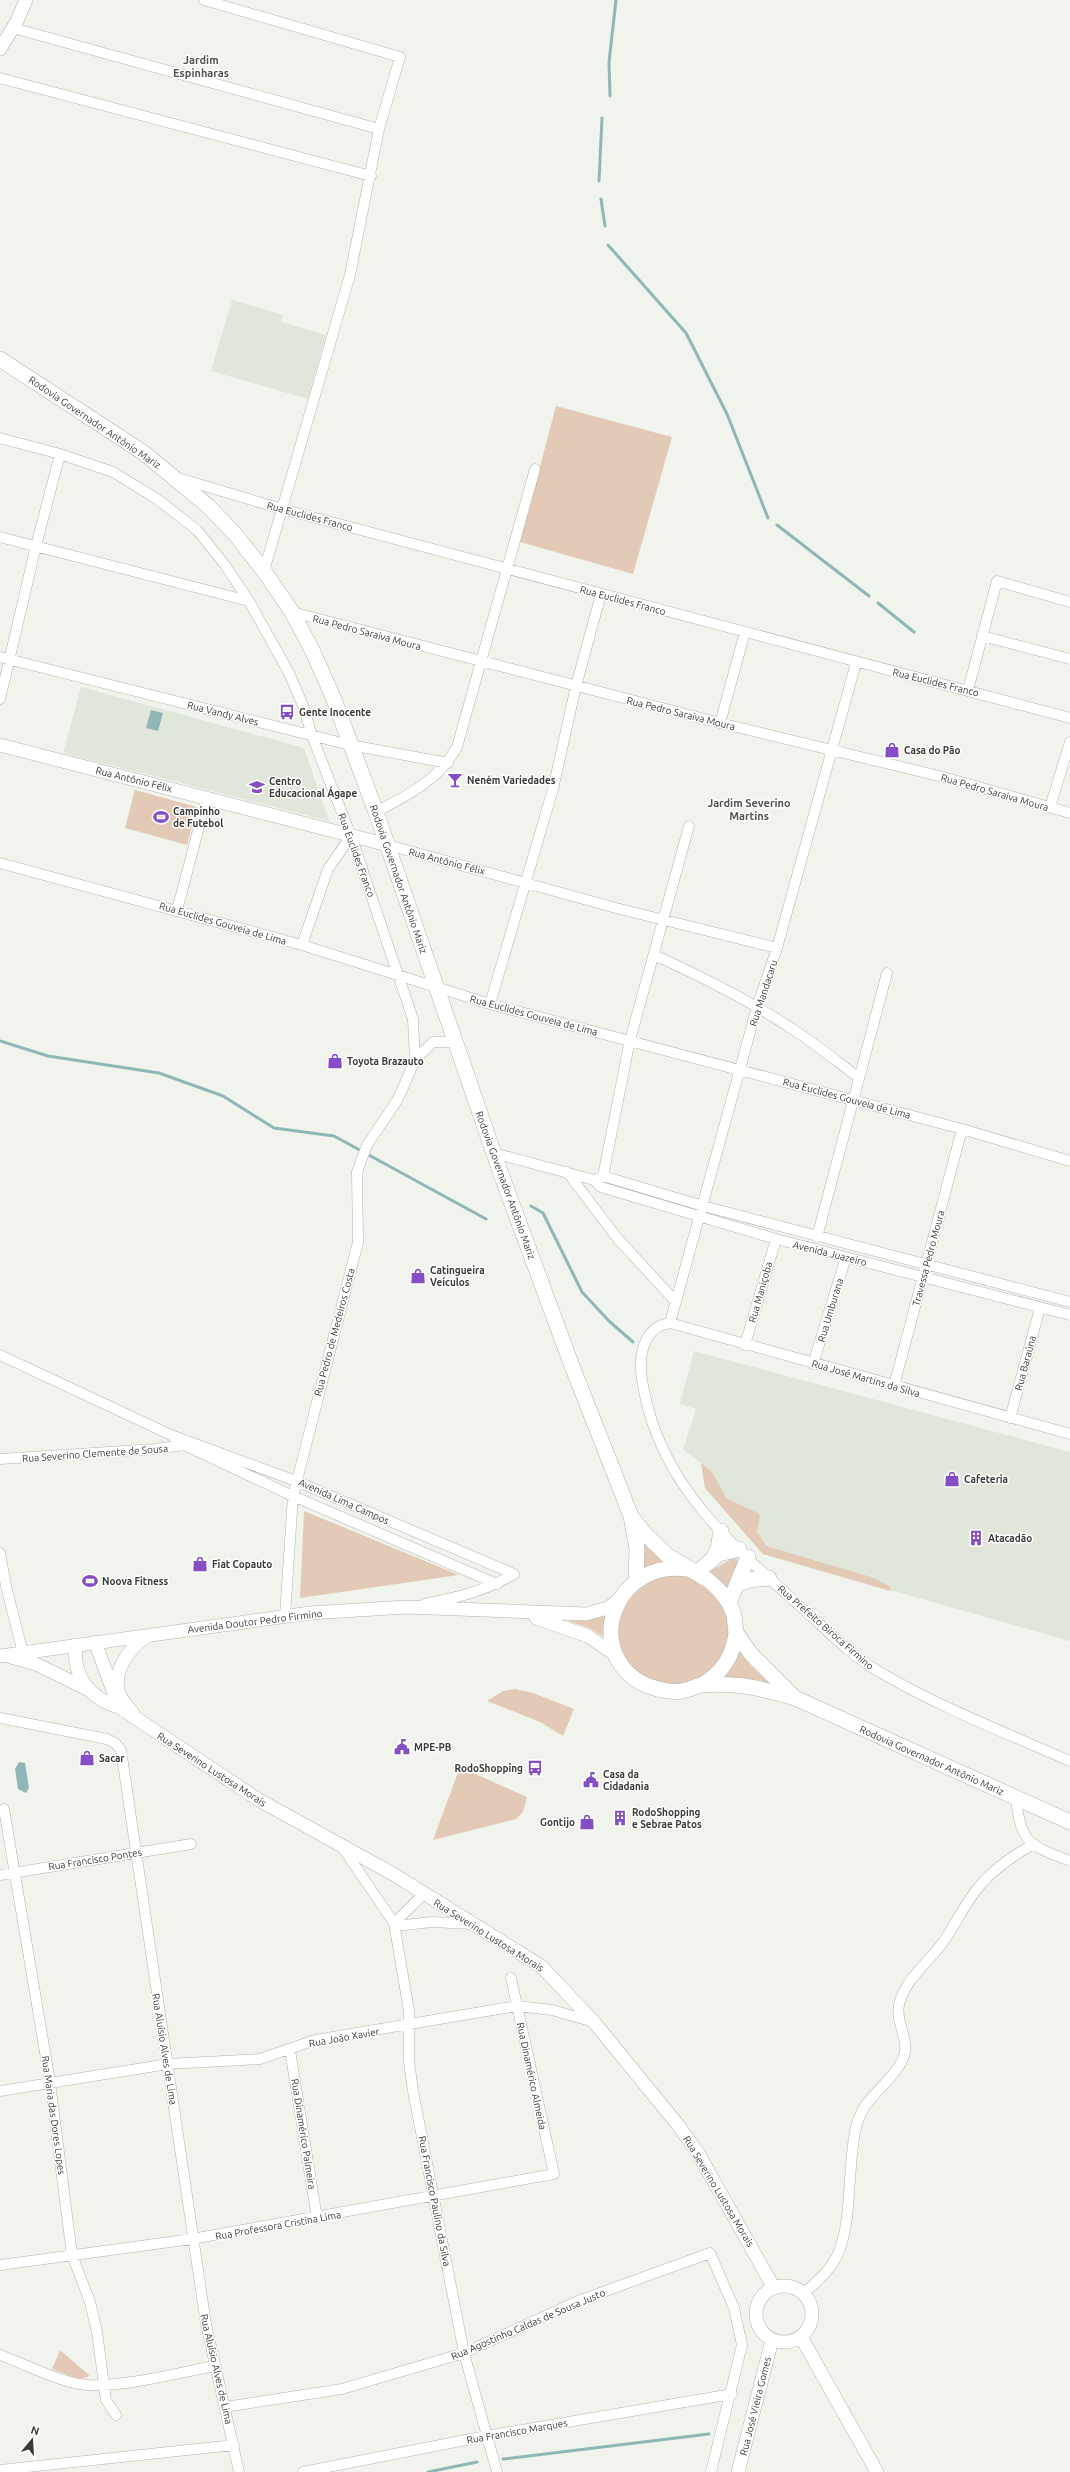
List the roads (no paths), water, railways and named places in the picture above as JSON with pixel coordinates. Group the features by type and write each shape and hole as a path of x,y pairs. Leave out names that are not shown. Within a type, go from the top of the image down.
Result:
{"highway":[{"name":"Rodovia Governador Antônio Mariz","path":"0,360 107,428 176,477 208,506 235,534 264,571 292,612 330,690 376,812 494,1153 572,1366 630,1516 637,1549 636,1580"},
{"name":"Rodovia Governador Antônio Mariz","path":"630,1516 656,1546 719,1590 729,1603 734,1615 736,1633 751,1654 795,1698"},
{"path":"711,1561 718,1549 721,1531"},
{"path":"618,1600 636,1580 660,1569 691,1571 711,1561 719,1554 744,1553 738,1584 729,1603"},
{"path":"738,1584 749,1580 769,1578"},
{"name":"Rodovia Governador Antônio Mariz","path":"618,1600 614,1611 611,1628 617,1656 626,1669 638,1681 659,1690 681,1691 702,1685 733,1685 763,1689 795,1698 1070,1822"},
{"path":"702,1685 717,1674 727,1662 733,1648 736,1633"}],"main road":[{"path":"0,49 13,28 26,0"},
{"name":"Rua Antônio Félix","path":"0,745 388,845"},
{"name":"Avenida Doutor Pedro Firmino","path":"1,1656 285,1616 406,1607 586,1614 608,1608 618,1600"},
{"name":"Avenida Doutor Pedro Firmino","path":"511,1612 572,1629 598,1643 617,1656"},
{"path":"137,1719 121,1698 118,1690 119,1673 134,1645 149,1635"},
{"path":"95,1642 102,1656 119,1707"},
{"name":"Rua Severino Lustosa Morais","path":"76,1645 75,1654 78,1672 88,1690 97,1699 119,1707 259,1800 393,1874 541,1966 594,2022 678,2125 698,2153 774,2288"},
{"path":"1,1656 36,1664 88,1690"},
{"path":"789,2287 803,2294 808,2300 812,2316 806,2331 801,2337 787,2342 772,2340 766,2336 757,2324 756,2309 762,2296 774,2288 789,2287"},
{"path":"801,2337 877,2472"},
{"name":"Rua José Vieira Gomes","path":"738,2472 772,2340"}],"street":[{"path":"204,0 400,57 379,129 350,275 264,571"},
{"path":"13,28 379,129"},
{"path":"0,78 370,176"},
{"name":"Rua Euclides Franco","path":"0,438 60,454 113,472 157,499 197,530 225,565 249,601 289,673 304,708 312,736 351,836 400,976"},
{"path":"0,699 5,658 60,454"},
{"path":"376,812 408,795 439,772 448,763 464,727 535,469"},
{"name":"Rua Euclides Franco","path":"176,477 282,509 508,570 745,632 856,663 968,690 1070,718"},
{"path":"0,537 249,601"},
{"path":"968,690 997,581 1070,602"},
{"path":"490,1004 553,789 576,686 601,594"},
{"name":"Rua Pedro Saraiva Moura","path":"292,612 720,723 943,777 1070,813"},
{"path":"720,723 745,632"},
{"path":"982,636 1070,659"},
{"name":"Rua Vandy Alves","path":"5,658 312,736 350,745 448,763"},
{"name":"Rua Mandacaru","path":"666,1323 676,1302 757,1007 777,948 856,663"},
{"path":"1050,807 1070,742"},
{"path":"177,910 207,798"},
{"path":"598,1178 630,1040 689,826"},
{"path":"302,945 328,869 351,836"},
{"name":"Rua Antônio Félix","path":"388,845 664,920 777,948"},
{"name":"Rua Euclides Gouveia de Lima","path":"0,863 302,945 490,1004 962,1129 1070,1161"},
{"path":"654,955 709,980 757,1007 797,1032 858,1077"},
{"path":"817,1237 858,1077 887,973"},
{"name":"Rua Pedro de Medeiros Costa","path":"400,976 413,1019 415,1060"},
{"name":"Rua Pedro de Medeiros Costa","path":"285,1616 293,1496 358,1242 357,1186 362,1157 367,1145 395,1105 415,1060 433,1042 456,1042"},
{"name":"Travessa Pedro Moura","path":"894,1386 962,1129"},
{"name":"Avenida Juazeiro","path":"494,1153 567,1172 598,1178 817,1237 1070,1302"},
{"path":"567,1172 618,1239 676,1302"},
{"name":"Avenida Juazeiro","path":"598,1178 601,1187 700,1218 1070,1315"},
{"name":"Rua Maniçoba","path":"745,1345 776,1239"},
{"name":"Rua Umburana","path":"813,1364 846,1257"},
{"name":"Rua Baraúna","path":"1010,1418 1040,1308"},
{"name":"Rua José Martins da Silva","path":"666,1323 1070,1434"},
{"name":"Rua Prefeito Biroca Firmino","path":"666,1323 648,1335 641,1358 643,1385 650,1415 661,1448 681,1484 721,1531 769,1578 841,1642 876,1670 939,1703 1070,1761"},
{"name":"Avenida Lima Campos","path":"0,1355 171,1435 184,1442 293,1496 497,1584 514,1574 296,1481 184,1442"},
{"name":"Rua Severino Clemente de Sousa","path":"0,1459 125,1452 184,1442"},
{"path":"333,1513 339,1499"},
{"path":"401,1543 407,1529"},
{"path":"0,1553 6,1586 23,1653"},
{"path":"406,1607 444,1600 497,1584"},
{"name":"Rua Aluísio Alves de Lima","path":"0,1718 107,1739 115,1743 121,1750 168,2064 192,2239 214,2366 234,2445 239,2472"},
{"path":"1016,1798 1018,1820 1023,1834 1032,1845 1070,1862"},
{"name":"Rua Maria das Dores Lopes","path":"4,1809 50,2082 72,2254 90,2302 97,2332 106,2400 116,2415"},
{"name":"Rua Francisco Pontes","path":"0,1875 191,1844"},
{"path":"803,2294 824,2275 837,2254 843,2232 852,2144 861,2110 890,2077 904,2058 906,2046 898,2012 902,1995 942,1943 982,1882 1001,1865 1032,1845"},
{"name":"Rua Francisco Paulino da Silva","path":"342,1847 394,1925 410,2026 409,2061 413,2091 464,2353 497,2472"},
{"path":"394,1925 424,1894"},
{"path":"394,1925 432,1922 472,1924"},
{"name":"Rua Dinamérico Almeida","path":"511,1978 554,2174"},
{"name":"Rua João Xavier","path":"0,2091 168,2064 260,2059 290,2050 315,2040 410,2026 517,2006 552,2010 594,2022"},
{"name":"Rua Dinamérico Palmeira","path":"290,2050 317,2218"},
{"name":"Rua Professora Cristina Lima","path":"0,2266 72,2254 192,2239 434,2197 554,2174"},
{"name":"Rua Agostinho Caldas de Sousa Justo","path":"225,2407 342,2389 464,2353 578,2301 710,2253 734,2308 742,2345 732,2394"},
{"path":"0,2355 66,2380 86,2385 103,2384 214,2366"},
{"path":"711,2472 732,2394"},
{"name":"Rua Francisco Marques","path":"303,2472 486,2436 732,2394"},
{"path":"0,2470 234,2445"}],"water":[{"path":"151,710 163,713 158,731 146,728"},
{"path":"19,1762 25,1763 29,1788 26,1793 18,1789 15,1769"}],"waterway":[{"path":"610,96 609,62 616,0"},
{"path":"599,181 602,118"},
{"path":"601,199 605,226"},
{"path":"608,245 686,333 727,414 768,518"},
{"path":"777,525 869,596"},
{"path":"878,603 914,632"},
{"path":"0,1041 48,1056 159,1073 223,1096 274,1128 334,1136 486,1219"},
{"path":"531,1206 543,1213 582,1292 609,1321 633,1342"},
{"path":"503,2459 709,2434"},
{"path":"428,2472 477,2462"}],"place":[{"name":"Gente Inocente","path":"287,712"},
{"name":"Casa do Pão","path":"892,750"},
{"name":"Neném Variedades","path":"455,780"},
{"name":"Centro Educacional Ágape","path":"257,787"},
{"name":"Campinho de Futebol","path":"161,817"},
{"name":"Toyota Brazauto","path":"335,1061"},
{"name":"Catingueira Veículos","path":"418,1276"},
{"name":"Cafeteria","path":"952,1479"},
{"name":"Atacadão","path":"976,1538"},
{"name":"Fiat Copauto","path":"200,1564"},
{"name":"Noova Fitness","path":"90,1581"},
{"name":"MPE-PB","path":"402,1747"},
{"name":"Sacar","path":"87,1758"},
{"name":"RodoShopping","path":"535,1768"},
{"name":"Casa da Cidadania","path":"591,1780"},
{"name":"RodoShopping e Sebrae Patos","path":"620,1818"},
{"name":"Gontijo","path":"587,1822"}],"district":[{"name":"Jardim Espinharas","path":"201,66"},
{"name":"Jardim Severino Martins","path":"749,809"}]}
